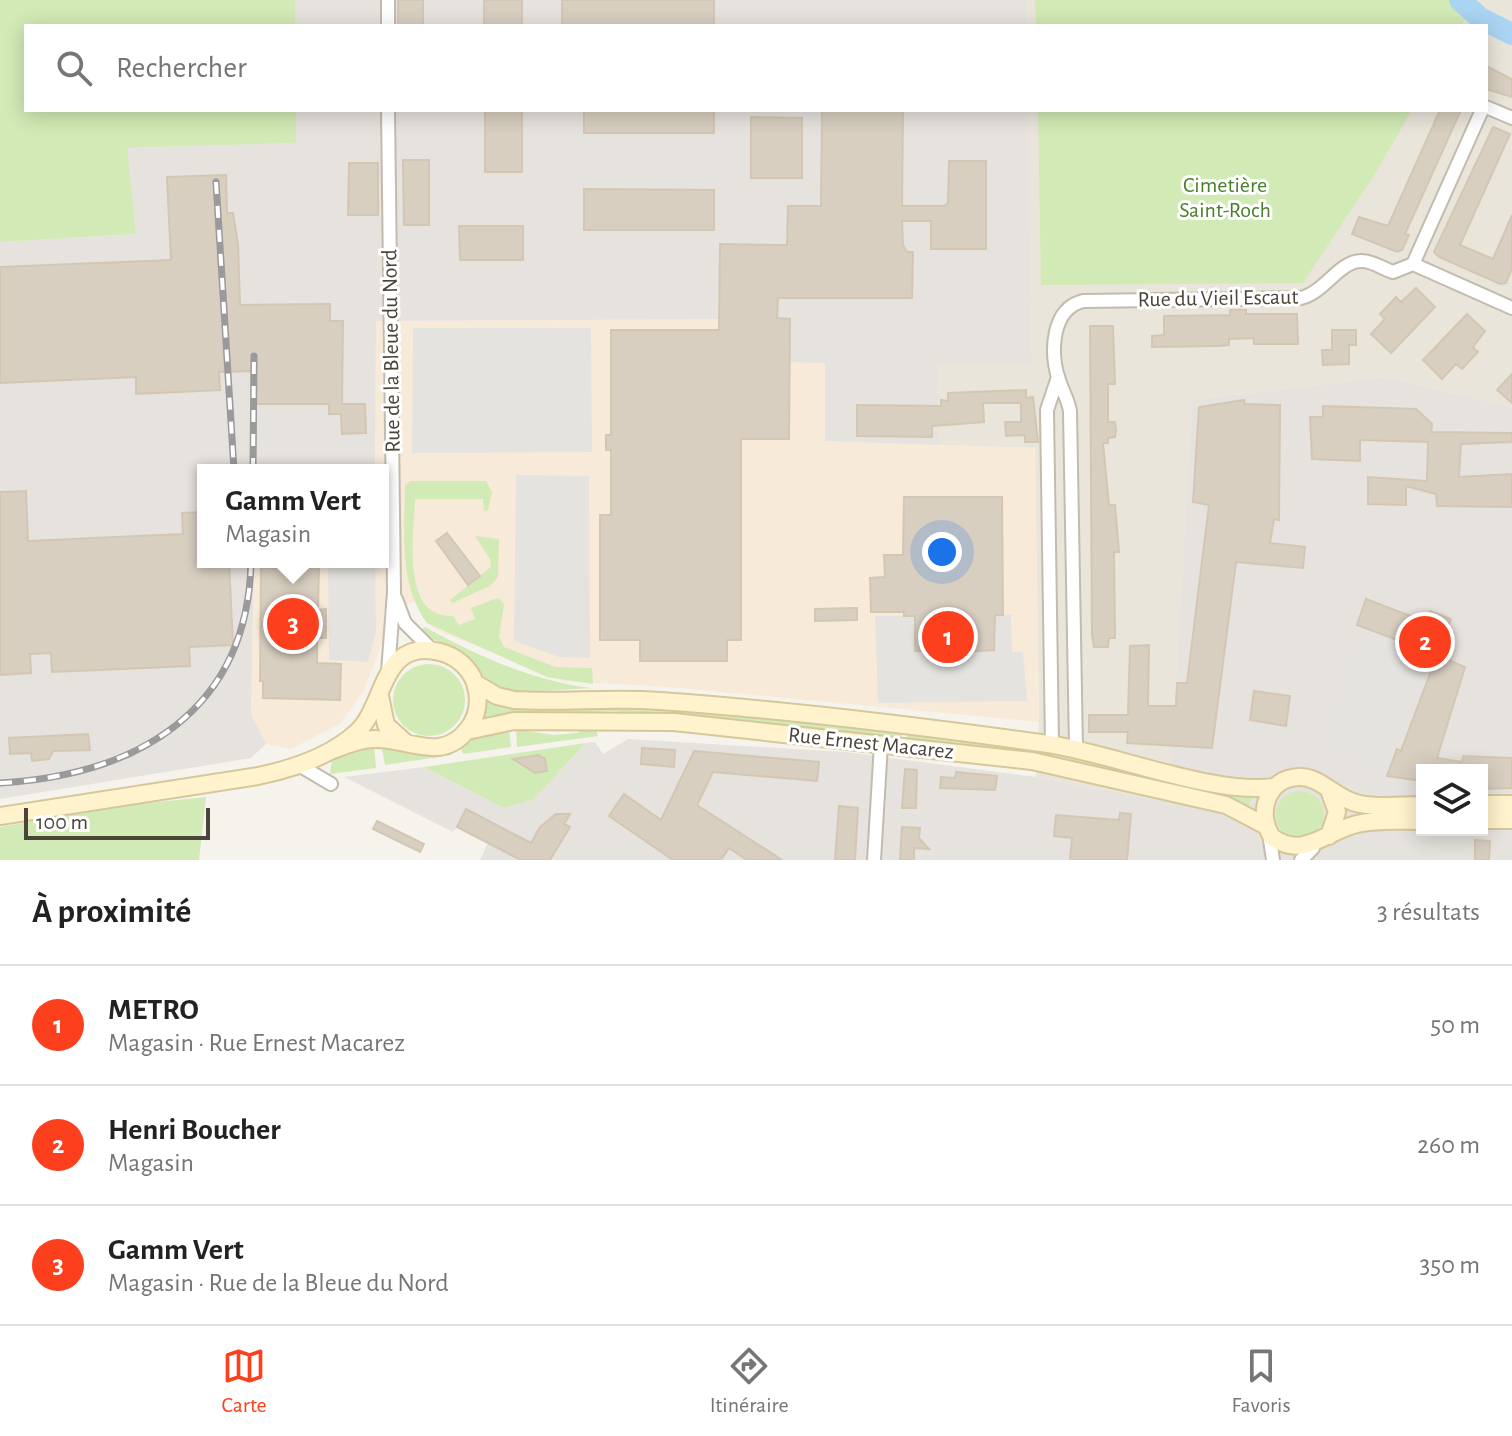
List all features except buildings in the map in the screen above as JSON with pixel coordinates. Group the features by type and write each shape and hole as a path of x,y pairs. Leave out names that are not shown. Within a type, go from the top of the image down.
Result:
{"main road":[{"path":"388,672 406,656 432,650"},
{"name":"Rue Ernest Macarez","path":"432,650 459,661 475,683 492,694 514,700 685,702 1052,745 1239,788 1274,787 1287,779 1302,777 1318,781 1330,793 1362,805 1416,805"},
{"name":"Rue Ernest Macarez","path":"330,751 360,729 380,694 388,672"},
{"path":"467,731 477,706 475,683"},
{"path":"380,694 386,725 410,745"},
{"name":"Rue Ernest Macarez","path":"0,816 258,776 374,739 437,748 453,742 467,731 514,721 635,720 881,744 1078,769 1226,805 1267,830 1288,848 1307,854 1329,836 1362,823 1416,821"},
{"path":"1267,830 1264,805 1274,787"},
{"path":"1329,836 1337,816 1330,793"},
{"path":"1488,804 1512,804"},
{"path":"1488,820 1512,820"}],"street":[{"path":"388,0 388,24"},
{"path":"1488,109 1512,118"},
{"name":"Rue de la Bleue du Nord","path":"388,112 394,592 388,672"},
{"path":"1413,264 1482,112"},
{"name":"Rue du Vieil Escaut","path":"1076,749 1070,411 1058,377 1057,325 1063,312 1078,302 1296,299 1315,294 1358,261 1393,272 1413,264 1512,308"},
{"name":"Rue du Vieil Escaut","path":"1052,745 1047,410 1058,377"},
{"name":"Rue de la Bleue du Nord","path":"394,592 405,623 432,650"},
{"path":"1050,638 1074,638"},
{"path":"874,860 881,744"},
{"path":"299,765 331,784"},
{"path":"1267,830 1273,860"}],"shaded area":[{"path":"295,0 1026,0 1026,24 295,24"},
{"path":"1026,0 1512,0 1512,407 1385,377 1192,400 1169,802 1036,777 1039,722 1035,448 939,445 938,364 1032,364 1028,112 1488,112 1488,24 1026,24"},
{"path":"296,112 1028,112 1032,364 938,364 939,445 825,441 825,363 790,362 789,319 376,321 375,464 197,464 197,568 254,568 251,714 266,744 251,758 0,799 0,242 136,234 126,148 296,143"},
{"path":"790,319 825,363 825,441 1035,448 1039,722 669,687 562,681 437,630 427,623 418,601 384,610 384,639 364,690 341,723 291,749 266,744 251,714 254,568 389,568 389,464 375,464 376,321"},
{"path":"413,328 591,328 592,452 412,453"},
{"path":"1385,377 1512,407 1512,860 480,860 488,843 457,827 453,832 344,777 424,767 504,808 533,800 586,743 595,742 603,754 628,739 845,752 1036,777 1169,802 1192,400"},
{"path":"516,475 589,476 590,658 559,657 514,641"},
{"path":"328,568 375,568 376,632 368,662 329,660"},
{"path":"1011,615 1012,652 1023,652 1027,701 878,703 875,616"},
{"path":"1364,633 1422,653 1383,764 1326,744"}],"green space":[{"path":"0,0 295,0 295,24 24,24 24,112 296,112 296,143 127,148 136,234 0,242"},
{"path":"1035,0 1476,0 1462,24 1036,24"},
{"name":"Cimetière Saint-Roch","path":"1038,112 1411,112 1373,177 1303,283 1041,285"},
{"path":"410,481 486,481 492,492 488,510 484,511 483,499 415,499 414,572 417,589 425,604 436,613 453,616 459,625 475,619 471,608 498,598 504,604 499,637 504,647 555,667 592,668 593,684 547,677 427,623 411,591 407,574 405,486"},
{"path":"475,536 499,539 498,577 490,586 452,603 450,600 491,567 490,559"},
{"path":"425,627 526,673 591,688 507,693 488,685 454,649 418,632"},
{"path":"436,664 455,674 463,686 463,714 455,726 443,734 422,736 403,726 395,714 393,693 403,674 415,666"},
{"path":"486,699 503,705 669,708 902,733 901,740 613,711 484,717"},
{"path":"594,725 598,736 517,747 516,729 553,735 577,733"},
{"path":"509,729 511,747 463,754 460,747 469,738"},
{"path":"907,734 1083,757 1252,796 1249,807 1221,797 907,740"},
{"path":"586,743 533,800 504,808 424,767"},
{"path":"374,744 376,768 330,774 332,758"},
{"path":"381,744 425,756 450,752 452,755 385,765"},
{"path":"1300,791 1317,798 1324,815 1317,832 1300,839 1283,832 1276,815 1283,798"},
{"path":"206,797 199,860 0,860 0,827 129,805"}],"waterway":[{"path":"1460,0 1480,18 1512,34"}],"railway":[{"path":"216,182 234,464"},
{"path":"253,464 254,356"},
{"path":"0,783 50,777 97,766 139,749 176,725 206,695 230,658 245,614 250,568"}],"place":[{"name":"Gamm Vert","path":"293,624"},
{"name":"METRO","path":"948,637"},
{"name":"Henri Boucher","path":"1425,642"}]}
